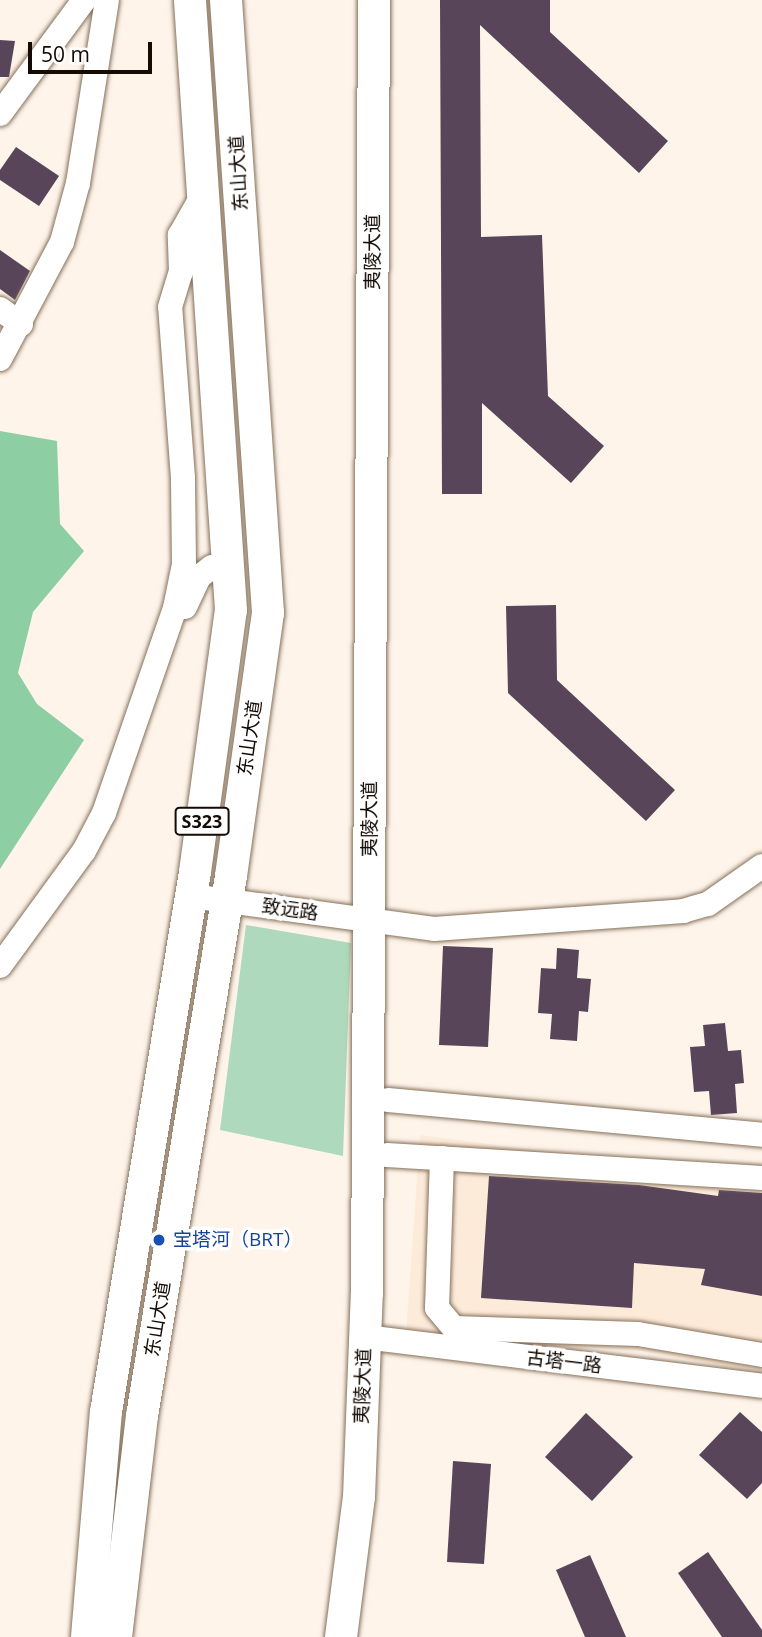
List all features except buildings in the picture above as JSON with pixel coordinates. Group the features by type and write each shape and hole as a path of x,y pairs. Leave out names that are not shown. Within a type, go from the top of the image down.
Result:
{"main road":[{"name":"东山大道","path":"86,1637 106,1412 191,896 231,610 190,0"},
{"name":"东山大道","path":"116,1637 142,1416 227,901 268,613 226,0"},
{"name":"夷陵大道","path":"341,1637 375,1338 387,1155 388,1100 379,921 374,0"},
{"name":"夷陵大道","path":"361,1637 378,1499 375,1338 379,921 394,0"}],"street":[{"path":"0,114 84,0"},
{"path":"0,359 21,324 62,242 78,183 107,0"},
{"path":"0,966 84,851 104,813 172,621 184,564 181,409 170,307 181,272 180,235 204,193"},
{"path":"0,309 21,324"},
{"path":"172,621 183,614 199,578 212,567 228,564"},
{"name":"致远路","path":"191,896 434,929 683,911 708,904 762,866"},
{"path":"388,1100 762,1135"},
{"path":"529,1114 537,1104 583,1104"},
{"path":"387,1155 762,1178"},
{"path":"442,1158 437,1308 454,1328 638,1334 762,1355"},
{"name":"古塔一路","path":"375,1338 762,1386"}],"shaded area":[{"path":"420,1135 762,1181 762,1374 643,1351 406,1334"}],"green space":[{"path":"0,431 57,441 60,524 84,551 33,612 18,673 37,704 84,740 0,869"},
{"path":"246,925 351,943 343,1156 220,1130"}],"place":[{"name":"宝塔河（BRT）","path":"159,1240"}]}
